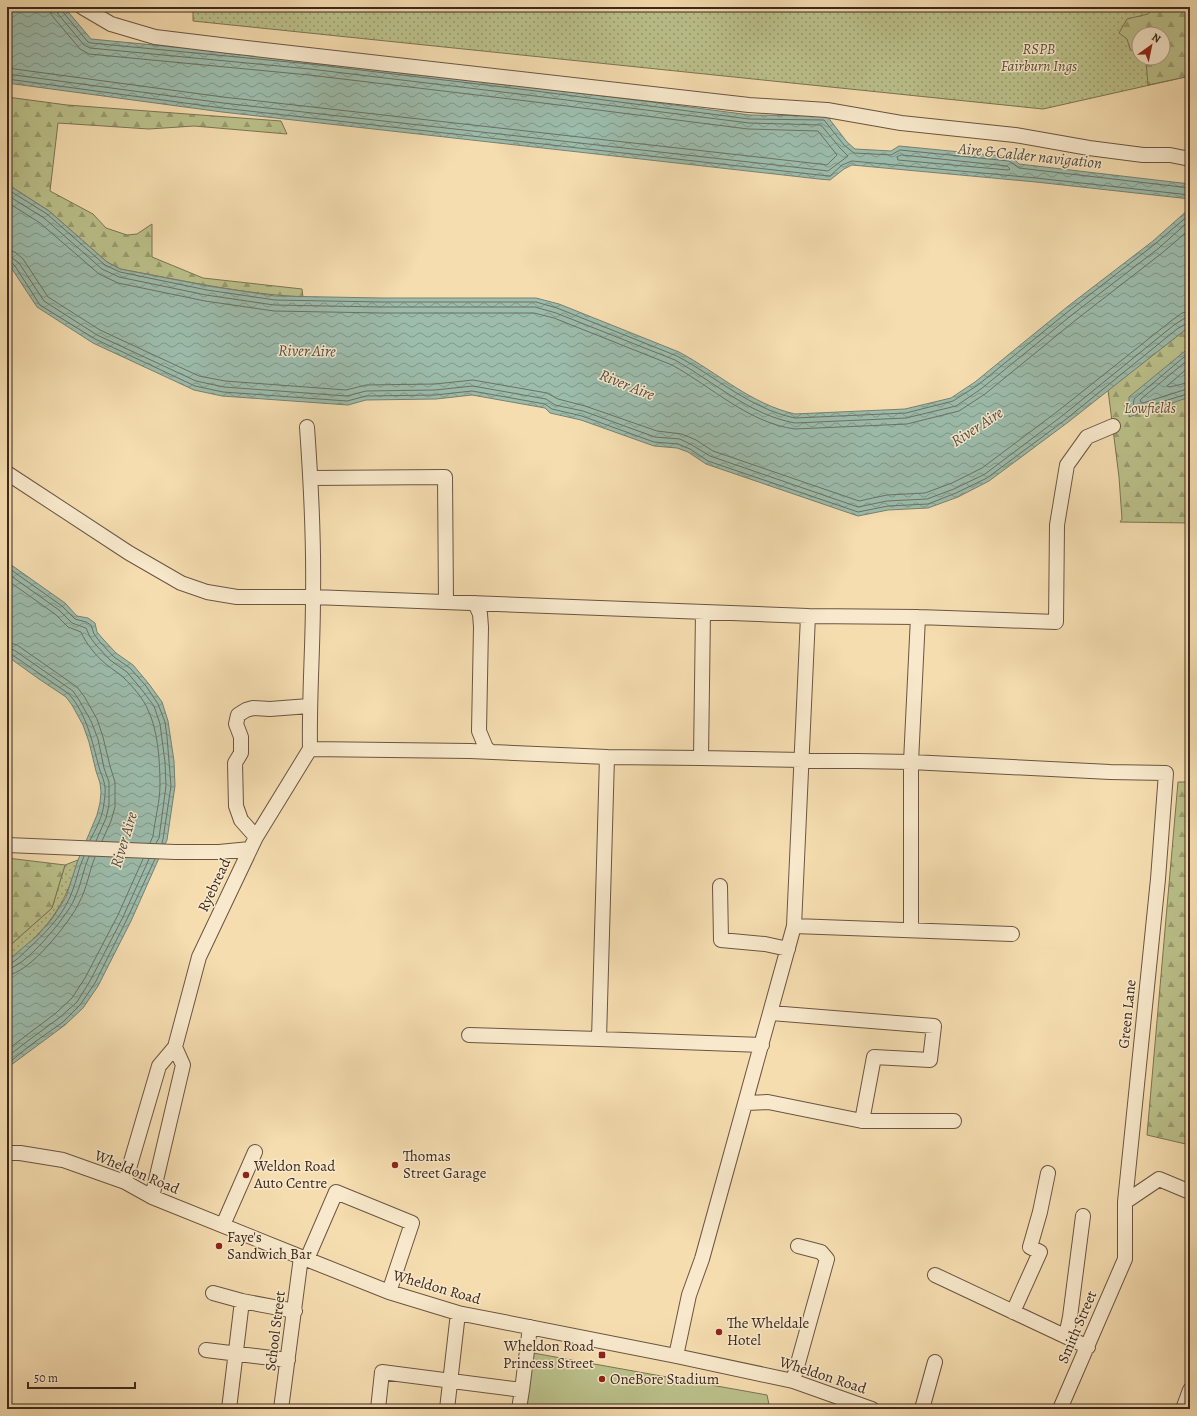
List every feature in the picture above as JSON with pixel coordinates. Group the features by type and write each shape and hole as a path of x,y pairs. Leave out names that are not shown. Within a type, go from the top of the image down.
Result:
{"street":[{"path":"82,7 111,24 155,37 749,105 828,110 901,123 1015,135 1089,148 1143,155 1170,155 1190,158"},
{"path":"7,473 129,553 181,583 207,592 237,597 314,597 808,616 918,617 1056,622 1057,525 1066,465 1087,437 1113,426"},
{"path":"308,427 314,597 309,706 310,749 491,752 607,757 911,762"},
{"path":"311,478 444,477 446,602"},
{"path":"475,603 480,614 481,627 479,731 486,748 491,752"},
{"path":"701,758 703,612"},
{"path":"676,1356 689,1295 702,1259 794,926 803,760 808,616"},
{"path":"910,930 911,762 918,617"},
{"path":"7,845 175,852 219,852 253,843 241,820 236,806 235,763 241,753 241,737 236,724 238,715 253,708 270,709 309,706"},
{"name":"Ryebread","path":"125,1182 159,1066 175,1047 199,957 253,843 310,749"},
{"path":"599,1039 607,757"},
{"name":"Green Lane","path":"911,762 1110,772 1166,772 1158,879 1125,1202 1125,1259"},
{"path":"720,886 721,940 764,944 788,949"},
{"path":"794,926 1012,934"},
{"path":"771,1013 934,1026 930,1060 874,1057 862,1121"},
{"path":"469,1035 762,1045"},
{"path":"152,1197 183,1065 175,1047"},
{"path":"746,1103 768,1102 862,1121 954,1121"},
{"path":"223,1226 255,1152"},
{"name":"Wheldon Road","path":"7,1153 20,1153 63,1160 125,1182 152,1197 389,1292 458,1313 794,1381 872,1409"},
{"path":"1013,1312 1040,1252 1030,1247 1040,1212 1048,1173"},
{"path":"1125,1202 1159,1179 1190,1192"},
{"name":"School Street","path":"281,1409 294,1311 304,1258 336,1192 412,1222 389,1292"},
{"path":"1066,1336 1070,1317 1083,1216"},
{"path":"794,1381 827,1259 821,1252 798,1246"},
{"name":"Smith Street","path":"1060,1409 1125,1259"},
{"path":"935,1275 1088,1347"},
{"path":"213,1293 242,1301 294,1311"},
{"path":"229,1409 242,1301"},
{"path":"447,1409 458,1313"},
{"path":"520,1409 530,1327"},
{"path":"206,1350 288,1360"},
{"path":"922,1409 935,1362"},
{"path":"378,1409 382,1372 522,1390"},
{"path":"1183,1409 1190,1390"}],"green space":[{"name":"RSPB Fairburn Ings","path":"193,7 1190,7 1190,76 1043,109 193,21"},
{"path":"1154,7 1190,7 1190,76 1148,85 1146,66 1171,66 1171,26 1131,26 1131,50 1127,39 1119,33 1127,19 1148,14"},
{"path":"7,97 67,105 281,121 287,134 194,126 149,129 58,123 50,191 93,214 106,228 127,235 137,234 152,224 152,257 203,278 302,289 303,297 257,293 211,286 120,269 107,262 49,211 7,184"},
{"name":"Lowfields","path":"1190,326 1190,523 1120,522 1122,519 1119,477 1108,390"},
{"path":"1178,782 1190,782 1190,1145 1147,1135"},
{"path":"7,858 65,865 52,908 7,948"},
{"path":"78,860 67,891 52,917 32,940 7,961 7,948 52,908 65,865"},
{"name":"OneBore Stadium","path":"533,1353 767,1395 770,1409 524,1409"}],"water":[{"path":"7,7 64,7 91,39 310,60 529,86 750,115 827,116 847,142 855,149 891,151 899,146 1012,157 1019,164 1190,184 1190,199 1036,182 852,165 844,169 830,180 819,179 222,112 7,83"},
{"name":"River Aire","path":"7,184 49,211 107,262 120,269 208,286 275,296 536,298 559,304 679,352 749,396 795,414 905,409 951,398 975,382 1067,307 1153,241 1190,208 1190,326 1067,423 989,481 958,497 928,508 888,510 858,516 706,464 688,452 677,448 654,446 581,420 550,413 545,408 472,395 436,399 366,400 348,405 222,396 194,390 93,343 37,307 12,269 7,265"},
{"path":"1190,347 1190,397 1129,417 1129,397"},
{"name":"River Aire","path":"7,562 65,603 77,616 88,618 95,623 97,632 103,639 116,653 133,665 149,684 162,702 168,721 174,761 175,786 167,840 131,921 98,986 83,1008 65,1025 7,1068 7,961 37,936 52,919 66,897 78,860 97,815 101,792 89,742 83,725 72,705 66,697 7,656"}],"place":[{"name":"Thomas Street Garage","path":"395,1165"},
{"name":"Weldon Road Auto Centre","path":"246,1175"},
{"name":"Faye's Sandwich Bar","path":"219,1246"},
{"name":"The Wheldale Hotel","path":"719,1332"},
{"name":"Wheldon Road Princess Street","path":"602,1355"},
{"name":"OneBore Stadium","path":"602,1379"}],"water label":[{"name":"Aire & Calder navigation","path":"1030,156"}]}
